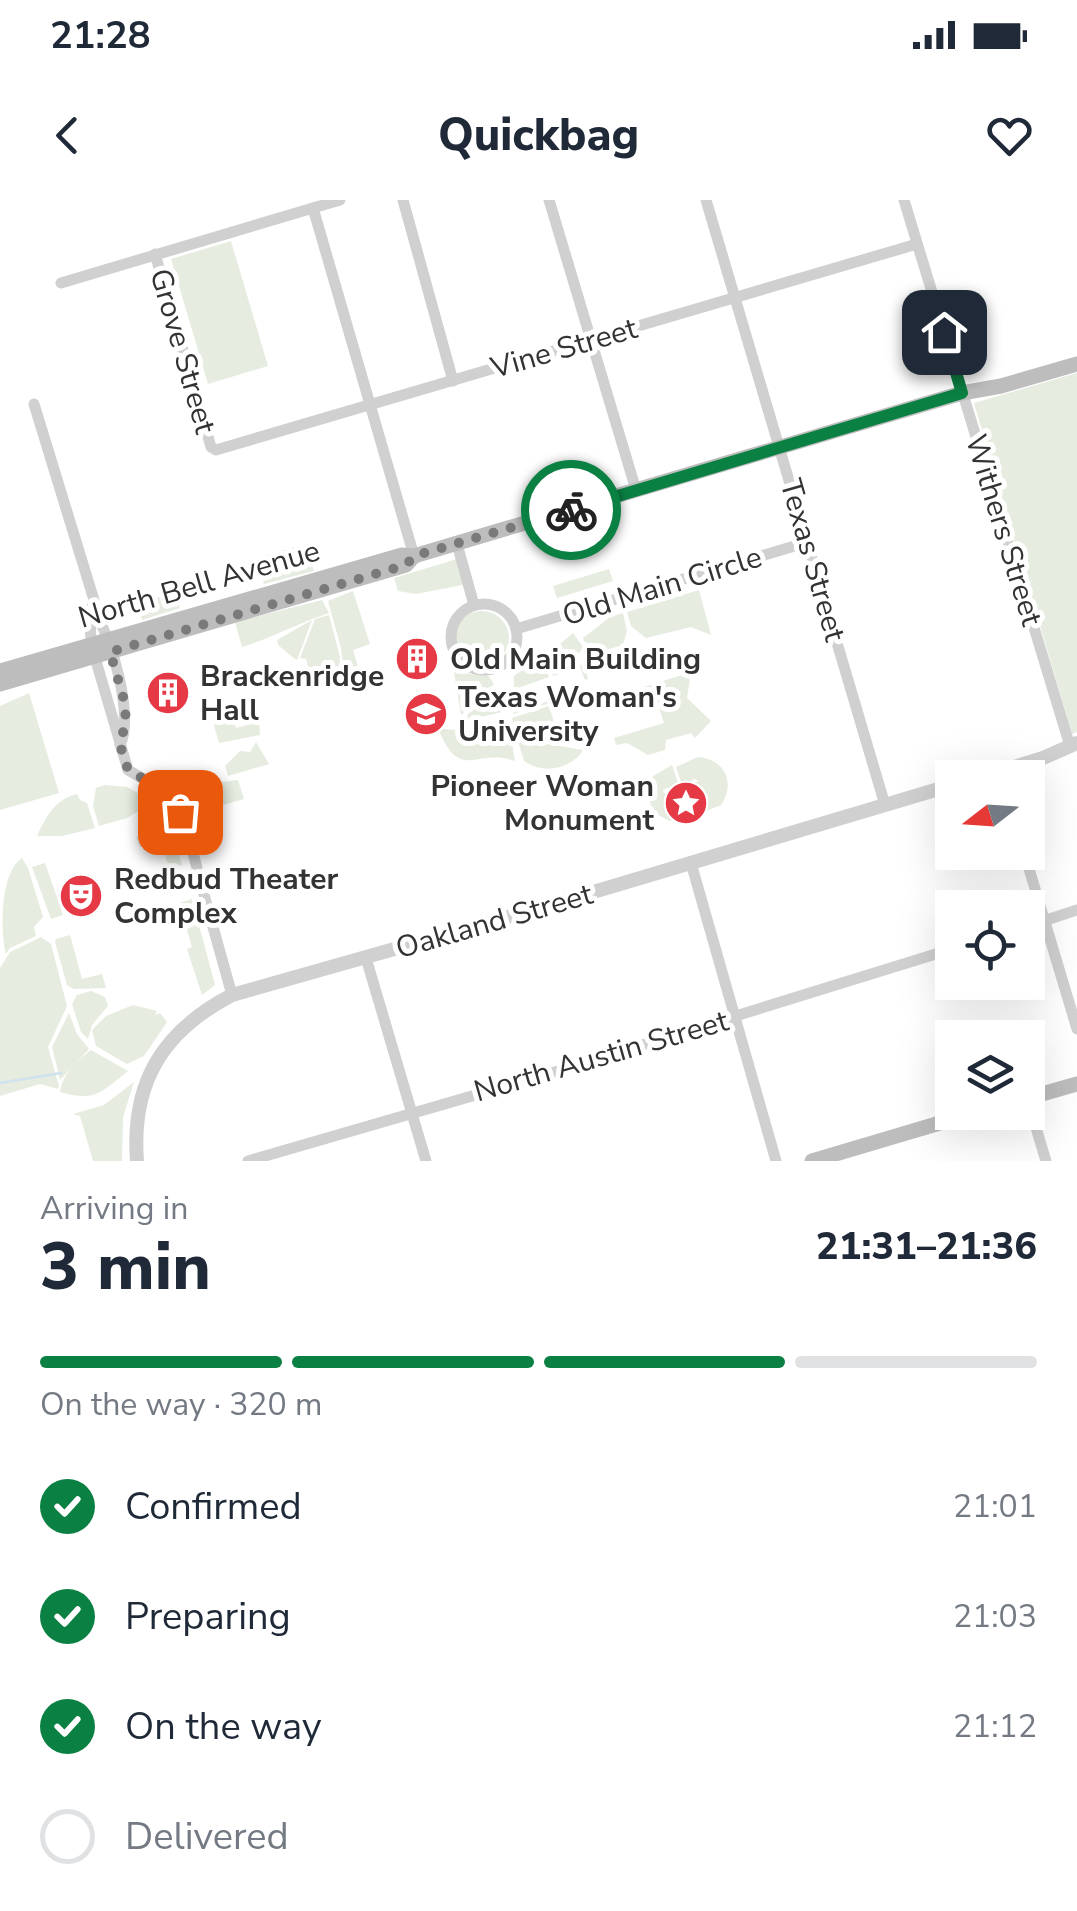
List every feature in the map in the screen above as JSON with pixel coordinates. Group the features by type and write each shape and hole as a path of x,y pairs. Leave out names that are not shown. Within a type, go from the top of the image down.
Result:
{"main road":[{"name":"North Bell Avenue","path":"0,684 101,648 402,555 414,556 457,544 962,393 1077,364"},
{"name":"North Bell Avenue","path":"0,671 101,648"},
{"path":"1045,1094 1077,1084"},
{"path":"812,1161 869,1152 935,1128"}],"street":[{"path":"61,283 340,200"},
{"path":"402,200 453,381"},
{"path":"549,200 636,490"},
{"name":"Texas Street","path":"706,200 885,805"},
{"name":"Withers Street","path":"904,200 1073,744"},
{"path":"313,208 414,556"},
{"name":"Vine Street","path":"211,447 216,450 917,244"},
{"name":"Grove Street","path":"156,254 211,447"},
{"path":"34,404 94,600 101,648 126,720 120,745 128,770 167,792 186,826 232,995"},
{"name":"Old Main Circle","path":"516,629 808,542"},
{"path":"457,544 474,606"},
{"path":"474,606 501,609 516,629 516,645 506,662 486,670 469,666 456,656 451,638 459,615 474,606"},
{"path":"1034,760 1073,744"},
{"name":"Oakland Street","path":"138,1161 137,1120 144,1090 160,1053 193,1019 232,995 935,790"},
{"path":"690,863 776,1161"},
{"path":"1077,910 1045,920 1077,1028"},
{"name":"North Austin Street","path":"248,1161 935,954"},
{"path":"366,958 426,1161"},
{"path":"1037,1130 1046,1161"}],"shaded area":[{"path":"231,241 268,366 208,384 171,259"},
{"path":"1077,373 1077,732 1072,734 974,403"},
{"path":"294,547 297,561 310,558 314,571 264,584 257,558"},
{"path":"457,559 463,585 416,594 398,591 394,578"},
{"path":"609,569 613,581 557,598 553,586"},
{"path":"699,590 711,635 691,627 646,638 631,626 627,612"},
{"path":"353,591 370,644 353,650 363,685 346,690 341,648 328,601"},
{"path":"173,593 180,608 142,620 138,603"},
{"path":"322,600 329,613 242,647 235,622"},
{"path":"482,611 501,619 509,638 501,657 482,665 463,657 455,638 463,619"},
{"path":"623,613 627,631 623,645 598,652 584,641 610,617"},
{"path":"329,615 340,657 339,680 308,666 306,659 300,658 315,619"},
{"path":"312,620 297,660 277,640"},
{"path":"573,633 583,647 578,655 581,667 583,657 588,679 585,680 580,667 553,676 547,655"},
{"path":"543,655 549,677 518,688 524,708 550,703 513,714 514,676"},
{"path":"687,658 692,665 687,698 711,721 695,738 691,733 666,740 665,750 648,755 627,743 616,745 614,738 664,723 657,702 647,705 641,688 685,674 681,660"},
{"path":"452,660 469,674 488,675 494,684 461,715"},
{"path":"493,690 502,712 460,722"},
{"path":"29,693 59,793 0,810 0,706"},
{"path":"549,706 561,744 517,736 512,718"},
{"path":"230,709 236,728 259,722 260,735 219,743 211,715"},
{"path":"438,728 470,732 470,738 511,738 515,761 462,759 446,745"},
{"path":"517,738 582,752 562,766 539,768 524,761"},
{"path":"256,742 269,764 228,776 225,766 240,751 250,752"},
{"path":"698,757 721,767 728,788 721,805 692,817 691,813 698,809 692,792 685,794 683,787 699,781 682,785 676,767"},
{"path":"672,765 679,786 663,792 680,788 682,795 675,798 680,815 687,813 689,818 670,821 654,813 646,792 653,776"},
{"path":"238,780 244,799 209,809 205,784"},
{"path":"127,787 154,802 127,818 99,826 93,806 96,788"},
{"path":"77,794 87,803 95,828 62,836 37,836 57,804"},
{"path":"171,827 182,865 169,869 161,841 140,847 136,837"},
{"path":"22,858 43,917 34,927 36,936 10,948 6,954 6,888"},
{"path":"45,863 63,915 51,919 32,867"},
{"path":"192,899 215,985 202,995 187,949 192,947 179,903"},
{"path":"70,935 82,979 102,974 106,988 74,989 67,985 55,942"},
{"path":"41,937 51,944 67,1006 48,1047 59,1086 58,1089 40,1084 0,1096 0,968 10,952"},
{"path":"91,991 105,997 108,1006 92,1025 88,1039 81,1032 72,1004 77,995"},
{"path":"133,1005 157,1011 155,1015 160,1013 167,1022 144,1056 127,1064 96,1046 92,1030 106,1016"},
{"path":"69,1013 77,1034 89,1049 60,1080 52,1047"},
{"path":"91,1050 128,1071 97,1094 60,1092 67,1073"},
{"path":"134,1082 123,1117 122,1161 93,1161 80,1116 73,1114 104,1105"}],"waterway":[{"path":"0,1083 61,1073"}],"way so far":[{"path":"180,812 167,792 128,770 120,745 126,720 124,700 110,652 406,565 414,556 571,510"}],"place":[{"name":"Old Main Building","path":"417,659"},
{"name":"Brackenridge Hall","path":"168,693"},
{"name":"Texas Woman's University","path":"426,714"},
{"name":"Pioneer Woman Monument","path":"686,803"},
{"name":"Redbud Theater Complex","path":"81,896"}],"route":[{"path":"571,510 962,393 944,332"}]}
